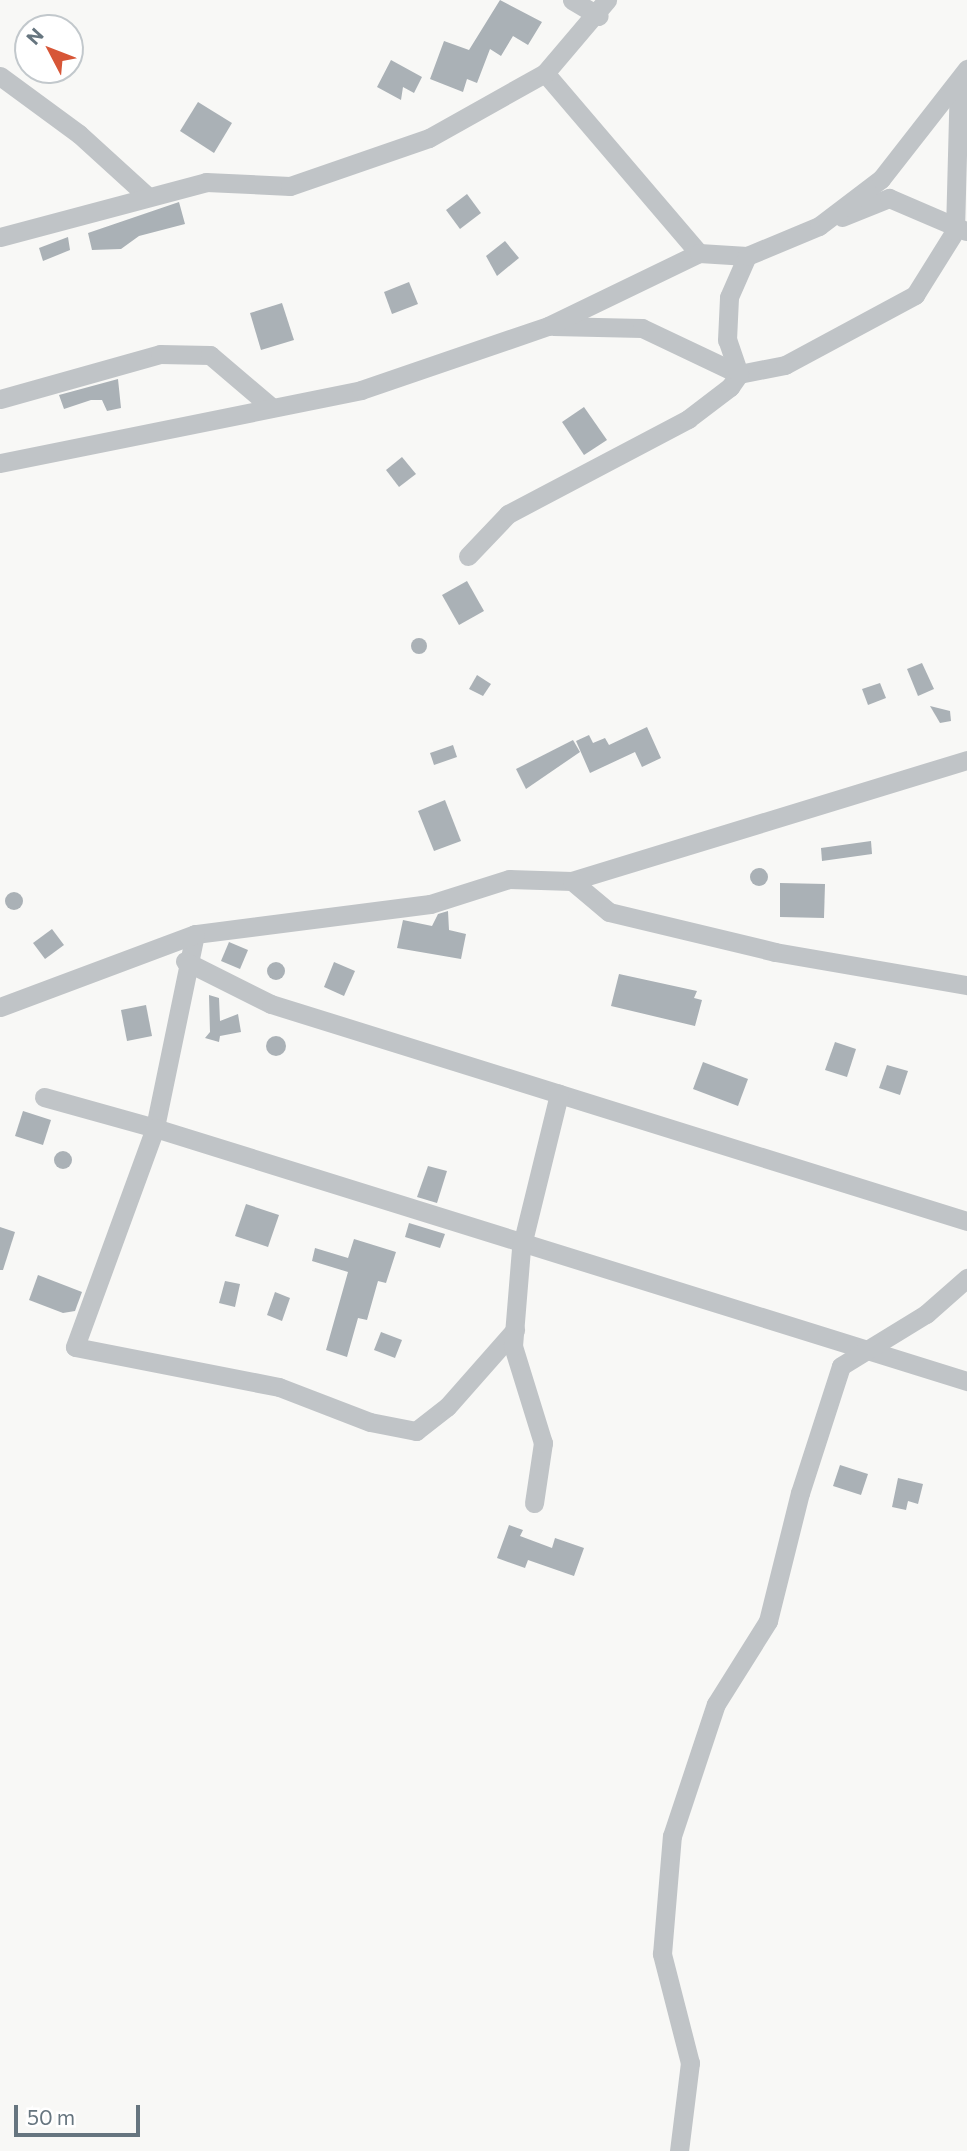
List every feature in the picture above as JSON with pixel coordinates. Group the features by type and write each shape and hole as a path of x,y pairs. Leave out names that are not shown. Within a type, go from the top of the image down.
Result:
{"street":[{"path":"0,237 146,195 206,182 290,186 429,138 545,73 603,8 572,0"},
{"path":"545,73 699,254"},
{"path":"819,226 881,179 963,75"},
{"path":"468,556 508,514 688,419 739,374 785,365 915,295 961,231 963,75"},
{"path":"0,76 79,134 146,195"},
{"path":"0,463 361,390 548,326 699,254 747,256 889,198 961,231"},
{"path":"739,374 727,340 729,297 747,256"},
{"path":"548,326 642,328 739,374"},
{"path":"0,399 160,354 210,355 271,407"},
{"path":"0,1007 195,934 430,904 509,879 572,881 967,760"},
{"path":"572,881 609,912 775,952 967,985"},
{"path":"195,934 186,961 155,1128 75,1346 279,1387 370,1422 416,1431 447,1407 515,1330"},
{"path":"186,961 271,1004 967,1221"},
{"path":"534,1503 543,1443 513,1346 522,1244 559,1094"},
{"path":"44,1097 155,1128 967,1381"},
{"path":"679,2151 690,2063 662,1954 672,1836 716,1704 768,1621 800,1493 841,1366 863,1347 926,1314 967,1278"}],"building":[{"path":"500,0 542,22 528,45 513,36 501,56 490,49 477,83 467,79 463,92 430,79 444,41 469,50"},
{"path":"391,60 422,77 414,93 403,87 401,100 377,87"},
{"path":"198,102 232,123 214,153 180,131"},
{"path":"467,194 481,213 460,229 446,210"},
{"path":"179,202 185,224 139,236 121,249 92,250 88,233"},
{"path":"68,237 70,250 43,261 39,248"},
{"path":"505,241 519,258 497,276 486,256"},
{"path":"409,282 418,304 392,314 384,292"},
{"path":"282,303 294,340 261,350 250,313"},
{"path":"118,379 121,408 107,411 102,400 91,400 64,409 59,395"},
{"path":"584,407 607,440 584,455 562,422"},
{"path":"402,457 416,474 399,487 386,470"},
{"path":"467,581 484,611 459,625 442,595"},
{"path":"416,638 422,638 427,646 425,652 416,654 411,649 411,643"},
{"path":"922,663 934,689 918,696 907,669"},
{"path":"477,675 491,684 483,696 469,689"},
{"path":"880,683 886,698 868,705 862,689"},
{"path":"930,706 950,711 951,721 940,723"},
{"path":"647,727 661,758 642,767 635,752 590,773 576,741 589,735 593,743 605,738 609,745"},
{"path":"573,740 580,752 526,789 516,769"},
{"path":"453,745 457,757 434,765 430,753"},
{"path":"445,800 461,841 434,851 418,811"},
{"path":"871,841 872,854 822,861 821,848"},
{"path":"759,868 765,871 768,877 765,883 759,886 753,883 750,877 753,871"},
{"path":"780,883 825,884 824,918 780,917"},
{"path":"14,892 20,895 23,901 20,907 14,910 8,907 5,901 8,895"},
{"path":"448,911 449,930 466,934 461,959 397,948 403,920 432,926 438,914"},
{"path":"52,929 64,945 45,959 33,943"},
{"path":"229,942 248,950 240,969 221,961"},
{"path":"276,962 282,965 285,971 282,977 276,980 270,977 267,971 270,965"},
{"path":"334,962 355,971 344,996 324,987"},
{"path":"619,974 697,991 694,998 702,1000 695,1026 611,1006"},
{"path":"209,995 219,998 220,1021 238,1014 241,1032 220,1036 219,1042 205,1038 210,1032"},
{"path":"146,1005 152,1036 127,1041 121,1010"},
{"path":"276,1036 283,1039 286,1046 283,1053 276,1056 269,1053 266,1046 269,1039"},
{"path":"835,1042 856,1049 847,1077 825,1070"},
{"path":"703,1062 748,1079 738,1106 693,1089"},
{"path":"887,1065 908,1071 900,1095 879,1088"},
{"path":"23,1111 51,1120 43,1145 15,1136"},
{"path":"63,1151 69,1154 72,1160 69,1166 63,1169 57,1166 54,1160 57,1154"},
{"path":"428,1166 447,1171 437,1203 417,1197"},
{"path":"246,1204 279,1215 268,1247 235,1236"},
{"path":"409,1223 445,1234 440,1248 405,1237"},
{"path":"0,1227 15,1232 3,1270 0,1270"},
{"path":"354,1239 396,1252 386,1283 378,1281 367,1320 358,1318 347,1357 326,1350 348,1272 312,1261 315,1248 348,1258"},
{"path":"38,1275 82,1292 75,1311 63,1313 29,1300"},
{"path":"225,1281 240,1284 235,1307 219,1303"},
{"path":"275,1292 290,1298 282,1321 267,1315"},
{"path":"381,1332 402,1340 395,1358 374,1350"},
{"path":"840,1465 868,1474 861,1495 833,1486"},
{"path":"898,1478 923,1484 918,1504 908,1501 906,1510 892,1507"},
{"path":"509,1525 523,1530 520,1536 552,1548 555,1538 584,1548 574,1576 528,1560 525,1568 497,1558"}]}
